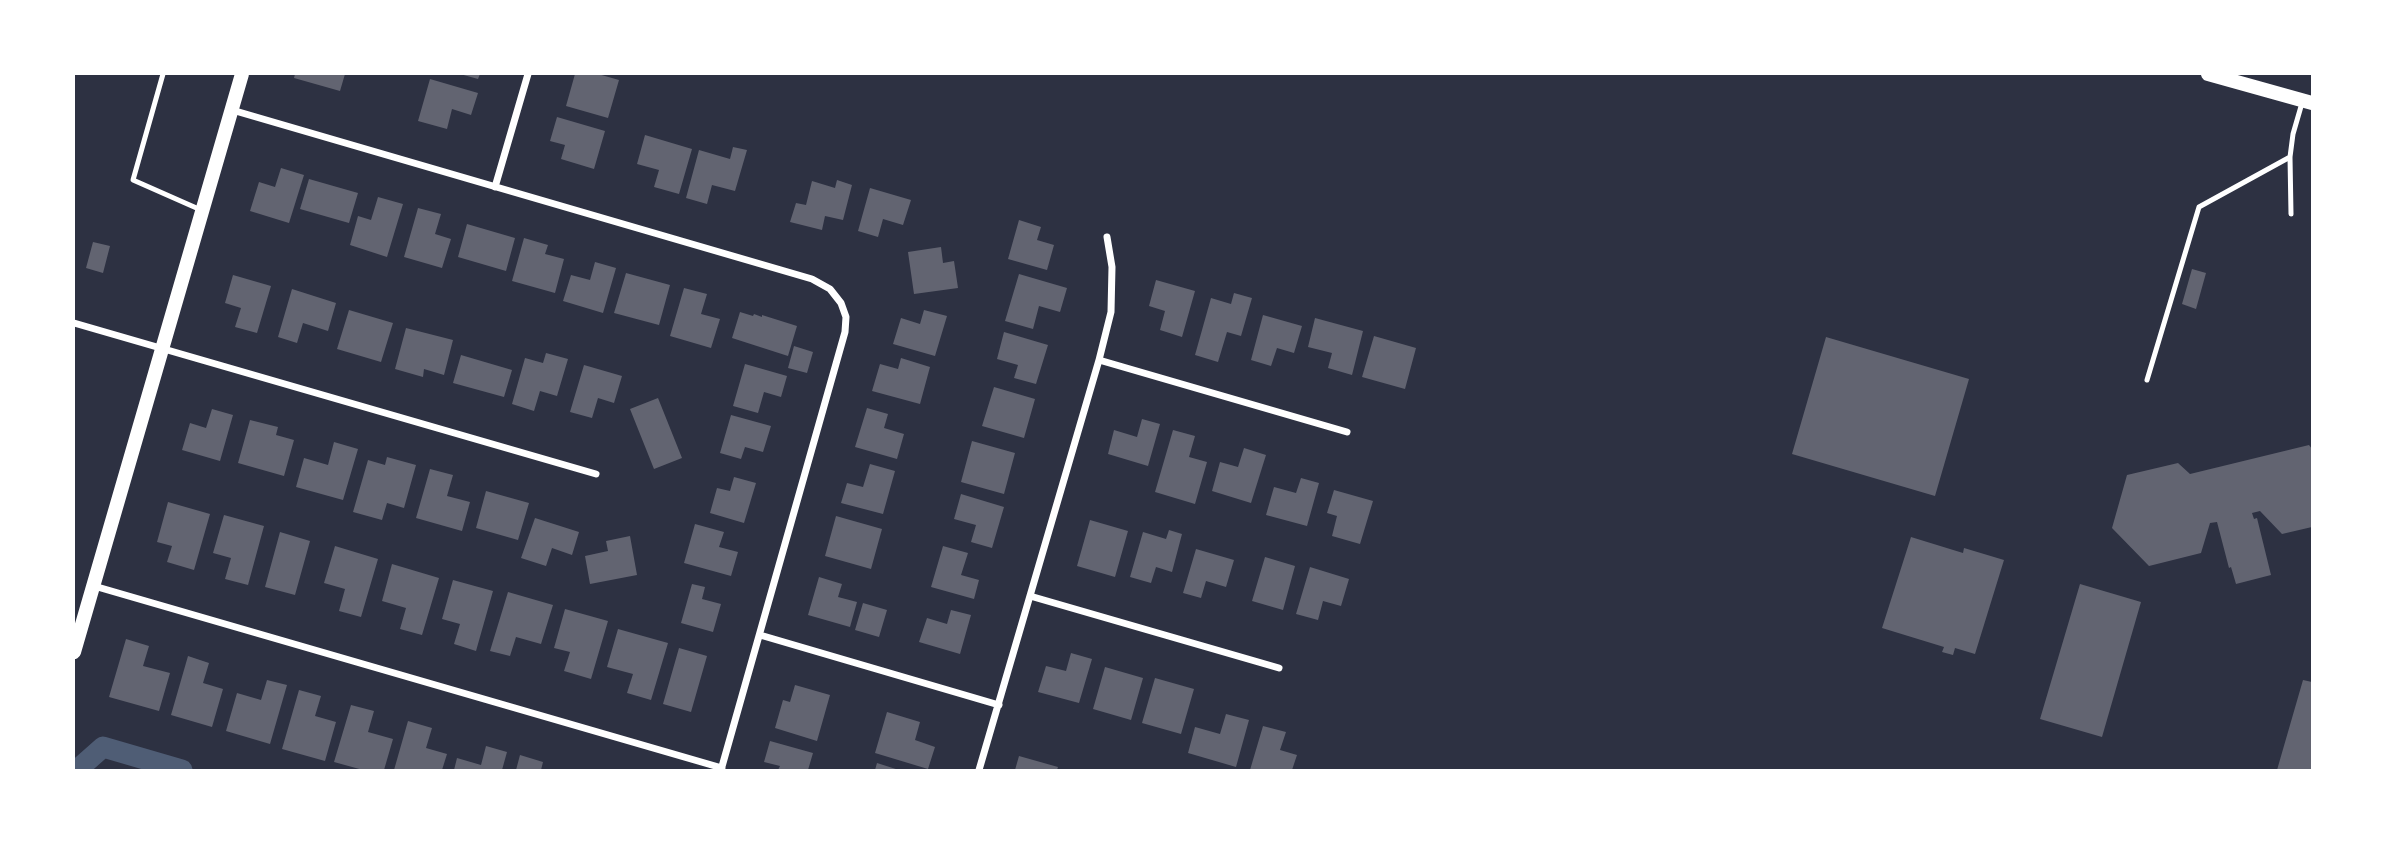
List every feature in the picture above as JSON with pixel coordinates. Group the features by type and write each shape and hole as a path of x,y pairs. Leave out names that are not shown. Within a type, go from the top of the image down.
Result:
{"main road":[{"path":"74,653 242,74"},
{"path":"2208,74 2308,102"}],"street":[{"path":"495,187 528,74"},
{"path":"94,586 722,769 845,332 846,317 841,303 830,289 812,279 232,110"},
{"path":"979,771 1111,312 1112,267 1107,237"},
{"path":"74,323 596,474"},
{"path":"1099,360 1347,432"},
{"path":"1030,596 1279,668"},
{"path":"760,635 999,705"}],"lane":[{"path":"163,74 133,180 202,211"},
{"path":"2291,214 2292,134 2308,102"},
{"path":"2147,380 2199,207 2290,157"}],"building":[{"path":"295,74 345,74 340,91 294,78"},
{"path":"460,74 480,74 478,79"},
{"path":"575,74 598,74 619,80 608,118 566,106"},
{"path":"430,79 478,93 471,115 452,109 447,129 418,121"},
{"path":"557,117 605,131 594,169 561,159 565,145 550,141"},
{"path":"645,135 692,149 679,194 654,187 659,170 637,164"},
{"path":"733,147 747,150 735,191 712,185 707,204 686,198 699,150 730,159"},
{"path":"281,168 304,175 289,223 250,211 259,182 275,187"},
{"path":"309,179 358,193 349,223 300,209"},
{"path":"837,180 852,185 843,220 825,216 822,230 790,222 796,203 806,205 812,181 835,188"},
{"path":"870,188 911,200 903,225 883,219 878,237 858,231"},
{"path":"378,197 403,204 387,257 350,245 358,216 371,220"},
{"path":"418,208 441,214 435,234 451,239 442,268 404,257"},
{"path":"1019,220 1041,227 1037,240 1054,245 1047,270 1008,259"},
{"path":"467,224 515,238 506,271 458,257"},
{"path":"524,238 548,245 545,254 564,259 555,293 512,281"},
{"path":"93,242 110,246 103,273 86,268"},
{"path":"941,247 943,263 954,261 958,288 914,294 908,252"},
{"path":"595,262 616,268 603,313 563,301 571,275 590,280"},
{"path":"2192,269 2206,273 2196,309 2182,304"},
{"path":"626,273 670,285 659,325 614,313"},
{"path":"1019,274 1067,288 1060,312 1039,306 1033,329 1005,321"},
{"path":"233,275 271,286 257,333 235,327 241,308 225,303"},
{"path":"1156,280 1195,291 1182,337 1160,330 1165,311 1149,306"},
{"path":"684,288 707,294 701,314 720,319 711,348 670,336"},
{"path":"292,289 336,303 328,331 303,323 297,343 278,337"},
{"path":"1234,293 1252,298 1241,336 1227,332 1218,362 1195,355 1211,298 1231,304"},
{"path":"349,310 393,323 381,362 337,349"},
{"path":"924,310 947,316 935,356 893,344 901,318 920,324"},
{"path":"740,312 753,316 762,315 797,326 788,356 732,338"},
{"path":"1263,315 1302,326 1294,353 1277,348 1271,366 1251,360"},
{"path":"1315,318 1363,331 1352,375 1328,368 1332,353 1308,347"},
{"path":"406,328 453,340 444,375 424,369 423,377 395,369"},
{"path":"1004,332 1048,345 1036,384 1014,378 1018,365 997,359"},
{"path":"1374,336 1416,348 1405,389 1362,377"},
{"path":"1826,337 1969,379 1935,496 1792,454"},
{"path":"794,346 813,352 807,373 788,368"},
{"path":"546,353 568,359 557,396 540,391 534,411 512,404 525,358 543,363"},
{"path":"461,355 512,370 504,397 453,383"},
{"path":"901,358 930,367 920,404 872,391 880,364 898,369"},
{"path":"745,364 787,376 781,397 764,392 758,413 733,406"},
{"path":"584,365 622,376 614,403 598,398 592,418 570,412"},
{"path":"994,387 1035,399 1024,438 982,426"},
{"path":"658,398 682,458 654,469 630,409"},
{"path":"867,408 888,414 884,428 904,434 897,459 855,447"},
{"path":"212,409 233,415 220,461 182,450 190,423 206,428"},
{"path":"731,415 771,426 763,452 745,447 741,459 720,453"},
{"path":"1142,419 1160,424 1148,466 1108,454 1114,430 1137,437"},
{"path":"250,420 278,427 276,435 294,440 284,476 238,463"},
{"path":"1173,430 1195,436 1189,457 1207,462 1195,504 1155,492"},
{"path":"972,441 1015,453 1004,494 961,482"},
{"path":"334,442 358,449 343,500 296,487 304,458 328,465"},
{"path":"2309,445 2312,449 2312,527 2282,534 2260,511 2252,513 2254,519 2257,518 2271,575 2236,584 2217,522 2210,523 2201,553 2149,566 2112,528 2127,475 2178,463 2190,474"},
{"path":"1244,448 1266,455 1251,503 1212,491 1220,462 1238,467"},
{"path":"387,457 416,465 404,508 387,503 382,520 353,512 368,460 385,465"},
{"path":"870,464 895,471 883,514 841,503 847,483 863,487"},
{"path":"430,469 453,475 447,496 470,502 462,531 416,518"},
{"path":"734,477 756,483 744,523 710,513 717,488 730,491"},
{"path":"1301,478 1319,483 1307,526 1266,515 1274,487 1296,493"},
{"path":"1334,490 1373,501 1360,544 1332,536 1337,516 1327,513"},
{"path":"486,491 529,503 518,540 476,528"},
{"path":"961,494 1004,507 992,548 971,542 976,525 954,519"},
{"path":"168,502 210,514 194,570 167,562 172,546 157,542"},
{"path":"224,515 264,526 248,585 225,579 231,558 213,553"},
{"path":"836,516 882,529 871,569 825,556"},
{"path":"535,518 579,532 572,555 552,548 546,566 521,558"},
{"path":"1090,520 1128,531 1115,577 1077,566"},
{"path":"695,524 724,532 719,547 738,552 731,576 684,563"},
{"path":"1169,530 1182,534 1172,572 1156,567 1151,583 1130,577 1143,532 1166,539"},
{"path":"280,532 310,541 295,595 265,587"},
{"path":"630,536 637,575 590,584 585,556 608,551 606,541"},
{"path":"1911,537 1963,553 1964,548 2004,560 1975,654 1955,648 1953,655 1942,652 1944,647 1882,628"},
{"path":"335,546 378,559 361,617 339,611 345,589 324,583"},
{"path":"943,546 968,553 961,575 979,580 974,599 931,587"},
{"path":"1196,549 1234,560 1226,587 1206,581 1201,598 1183,593"},
{"path":"1265,557 1295,566 1283,610 1252,601"},
{"path":"392,564 439,578 422,635 400,629 406,608 382,601"},
{"path":"1310,567 1349,579 1341,606 1323,601 1318,620 1296,614"},
{"path":"819,577 842,584 838,597 857,602 850,627 808,615"},
{"path":"453,580 493,591 476,651 454,644 460,624 442,619"},
{"path":"692,584 705,587 702,599 721,604 713,632 681,623"},
{"path":"2080,584 2141,602 2102,737 2040,719"},
{"path":"508,592 553,605 541,644 516,637 510,656 490,651"},
{"path":"863,603 887,610 879,637 855,630"},
{"path":"565,609 608,621 591,679 564,671 570,652 554,648"},
{"path":"951,610 971,615 960,654 919,642 927,618 947,624"},
{"path":"618,629 668,643 651,700 627,693 633,674 607,667"},
{"path":"126,639 149,646 143,666 170,673 159,711 109,697"},
{"path":"679,648 707,656 691,712 663,704"},
{"path":"1071,653 1092,659 1079,703 1038,692 1046,666 1066,671"},
{"path":"188,656 209,663 203,683 223,689 212,727 171,715"},
{"path":"1105,667 1143,678 1131,720 1093,709"},
{"path":"1155,678 1194,689 1181,734 1142,723"},
{"path":"267,680 287,685 270,744 226,731 237,693 261,700"},
{"path":"2303,680 2312,682 2312,770 2277,770"},
{"path":"795,685 830,695 817,741 775,728 783,700 790,702"},
{"path":"299,690 321,696 315,716 336,722 325,761 282,749"},
{"path":"351,705 374,711 368,732 393,739 384,770 363,770 334,762"},
{"path":"887,712 920,722 915,740 935,747 928,769 875,753"},
{"path":"1226,714 1249,720 1236,767 1188,753 1195,727 1220,734"},
{"path":"408,721 432,728 426,748 447,754 442,770 394,770"},
{"path":"1263,726 1286,732 1280,750 1297,755 1292,770 1250,770"},
{"path":"770,741 813,753 808,770 778,770 780,766 764,762"},
{"path":"486,746 507,752 502,770 454,770 457,758 481,765"},
{"path":"520,755 543,762 541,770 516,770"},
{"path":"1019,756 1058,767 1057,770 1015,770"},
{"path":"877,763 899,770 875,770"}],"waterway":[{"path":"77,770 103,747 182,770"}]}
